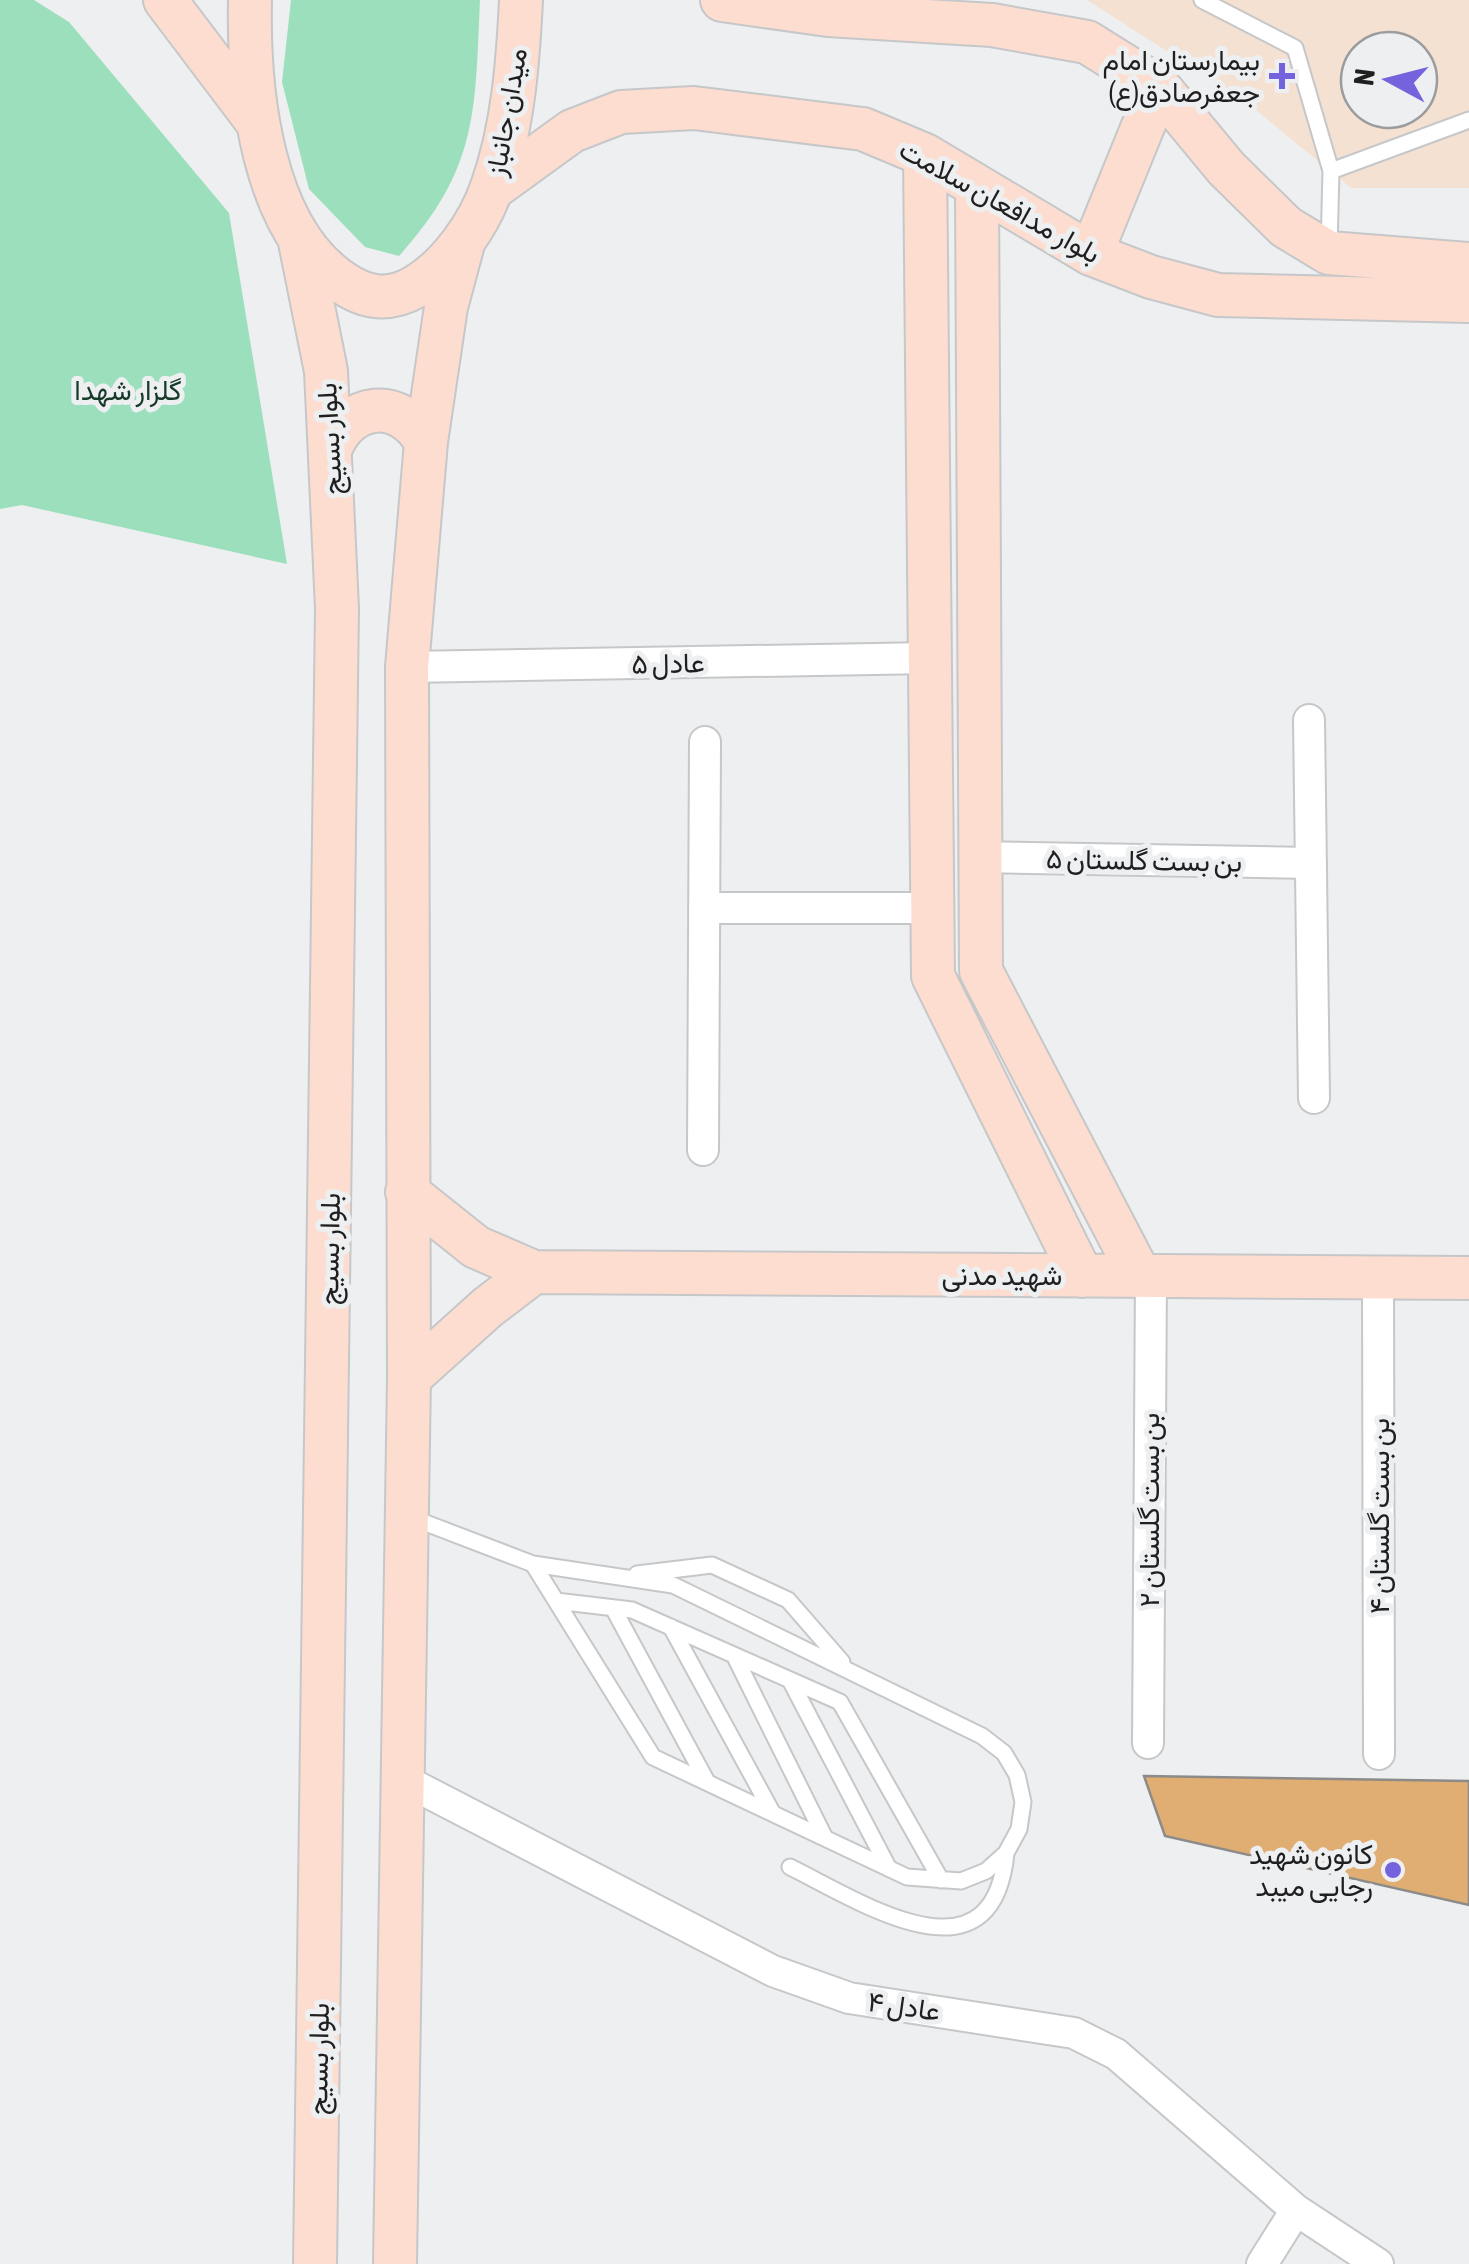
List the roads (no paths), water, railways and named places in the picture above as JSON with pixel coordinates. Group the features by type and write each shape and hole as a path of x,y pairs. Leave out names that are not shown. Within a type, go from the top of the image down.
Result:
{"street":[{"path":"165,0 257,122"},
{"name":"میدان جانباز","path":"250,0 249,50 257,122 275,186 299,238 330,274 363,296 398,296 433,276 464,240 492,190 508,125 521,0"},
{"path":"722,0 828,15 992,25 1087,42 1159,87 1226,168 1286,227 1329,253 1469,264"},
{"path":"1091,254 1159,87"},
{"name":"بلوار مدافعان سلامت","path":"492,190 572,131 621,112 694,108 863,129 925,155 1091,254 1151,277 1218,295 1469,301"},
{"path":"925,155 933,976 1082,1276"},
{"path":"977,187 981,971 1145,1276"},
{"name":"بلوار بسیج","path":"299,238 326,371 338,609 316,2264"},
{"path":"395,2264 409,1378 407,667 426,442 446,307 464,240"},
{"path":"330,450 346,421 377,409 406,417 426,442"},
{"name":"عادل ۵","path":"407,667 930,658"},
{"path":"1309,720 1314,1098"},
{"path":"702,1150 704,742"},
{"name":"بن بست گلستان ۵","path":"978,857 1311,863"},
{"path":"704,908 932,908"},
{"name":"شهید مدنی","path":"406,1192 476,1247 534,1272 1469,1278"},
{"path":"409,1378 488,1307 534,1272"},
{"name":"بن بست گلستان ۲","path":"1145,1276 1148,1744"},
{"name":"بن بست گلستان ۴","path":"1378,1278 1380,1754"},
{"name":"عادل ۴","path":"400,1778 773,1970 849,1998 1074,2033 1116,2054 1296,2210 1378,2264"},
{"path":"1262,2264 1296,2210"}],"lane":[{"path":"1202,0 1296,48 1331,171 1329,253"},
{"path":"1331,171 1469,120"},
{"path":"406,1516 532,1564 673,1585 982,1736 1004,1753 1018,1775 1023,1802 1018,1829 1006,1852 1004,1877 994,1899 977,1916 955,1927 931,1930 908,1924 790,1866"},
{"path":"532,1564 654,1756 908,1877 961,1881 1006,1852"},
{"path":"617,1576 712,1565 788,1600 847,1669"},
{"path":"556,1601 632,1610 840,1702 941,1880"},
{"path":"613,1608 706,1781"},
{"path":"670,1627 772,1813"},
{"path":"734,1656 825,1838"},
{"path":"790,1680 888,1868"}],"place":[{"name":"بیمارستان امام جعفرصادق(ع)","path":"1282,76"},
{"name":"کانون شهید رجایی میبد","path":"1393,1870"}],"park label":[{"name":"گلزار شهدا","path":"128,390"}]}
